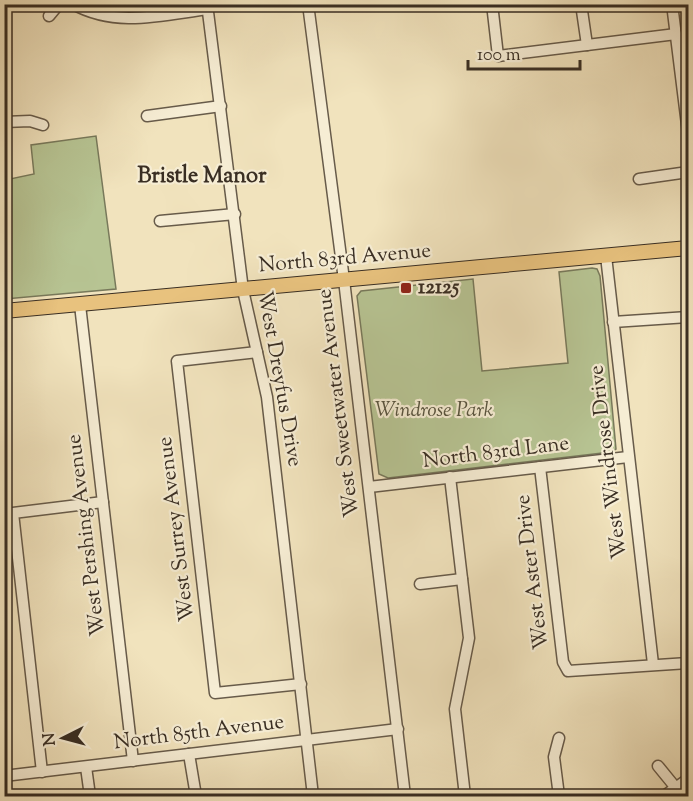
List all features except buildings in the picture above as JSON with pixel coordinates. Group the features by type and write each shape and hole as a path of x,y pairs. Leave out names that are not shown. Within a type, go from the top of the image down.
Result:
{"main road":[{"name":"North 83rd Avenue","path":"4,311 688,248"}],"street":[{"path":"49,16 59,4"},
{"path":"73,4 99,16 124,19 208,7"},
{"name":"West Sweetwater Avenue","path":"308,4 344,280 405,796"},
{"path":"492,4 498,56 676,34"},
{"path":"581,4 587,45"},
{"path":"672,4 688,133"},
{"name":"West Dreyfus Drive","path":"208,7 243,290 267,397 314,796"},
{"path":"147,116 220,106"},
{"path":"4,122 30,121 43,125"},
{"path":"639,179 688,172"},
{"path":"160,221 235,214"},
{"name":"West Windrose Drive","path":"606,256 652,664"},
{"name":"West Pershing Avenue","path":"80,304 133,761"},
{"path":"613,322 688,317"},
{"name":"West Surrey Avenue","path":"256,352 177,361 215,693 301,684"},
{"name":"North 83rd Lane","path":"369,488 628,457"},
{"name":"West Aster Drive","path":"540,467 563,662 568,670 652,664"},
{"path":"450,477 469,638 455,710 465,796"},
{"path":"42,772 13,513 103,502"},
{"path":"420,584 462,579"},
{"path":"652,664 688,663"},
{"name":"North 85th Avenue","path":"4,776 398,729"},
{"path":"559,738 554,758 559,796"},
{"path":"189,754 196,796"},
{"path":"86,766 90,796"},
{"path":"658,766 684,786 664,796"}],"green space":[{"path":"96,136 116,289 5,299 5,180 34,174 31,145"},
{"name":"Windrose Park","path":"597,269 600,276 616,449 611,452 388,478 379,474 357,296 361,291 473,279 482,371 568,363 559,272"}],"place":[{"name":"12125","path":"406,288"}],"district":[{"name":"Bristle Manor","path":"202,177"}]}
